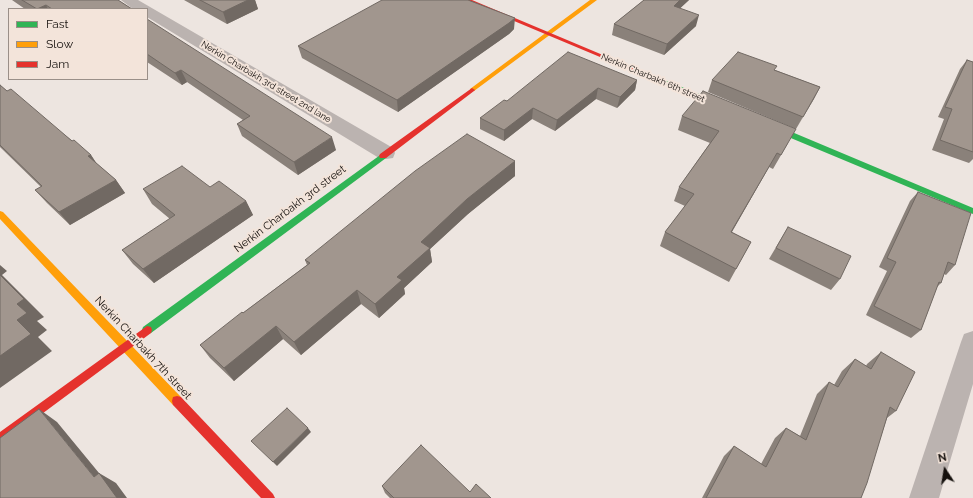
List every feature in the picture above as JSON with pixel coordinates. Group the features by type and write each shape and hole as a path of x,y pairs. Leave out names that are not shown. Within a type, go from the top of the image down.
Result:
{"street":[{"path":"128,0 141,8"},
{"name":"Nerkin Charbakh 6th street","path":"467,0 738,113"},
{"name":"Nerkin Charbakh 3rd street","path":"0,439 594,0"},
{"name":"Nerkin Charbakh 3rd street 2nd lane","path":"148,12 386,153"},
{"path":"753,119 973,211"},
{"name":"Nerkin Charbakh 7th street","path":"0,214 269,498"},
{"path":"924,498 973,342"}],"building":[{"path":"22,0 118,0 130,8 50,8 46,5 35,8"},
{"path":"200,0 248,0 223,12"},
{"path":"382,0 468,0 515,18 397,100 298,46"},
{"path":"644,0 680,0 674,6 699,15 667,44 614,24"},
{"path":"148,20 332,137 294,162 237,124 250,116 181,70 175,73 148,55"},
{"path":"568,52 637,80 620,97 598,88 557,120 533,108 504,130 480,118 504,100 507,101"},
{"path":"738,52 777,66 774,70 820,87 803,117 712,80"},
{"path":"967,60 973,62 973,152 940,140 952,109 945,107"},
{"path":"0,85 7,91 11,89 72,141 74,140 91,155 88,156 116,180 59,212 35,190 42,186 0,145"},
{"path":"703,91 796,129 781,155 777,153 731,232 751,242 736,269 665,232 694,194 679,187 719,131 682,116"},
{"path":"467,134 515,161 467,199 421,242 430,248 397,277 402,280 375,304 357,290 294,342 276,326 224,368 200,345 242,312 243,313 310,263 305,260 415,171"},
{"path":"182,166 210,187 219,181 246,201 143,269 122,250 175,215 143,189"},
{"path":"918,192 971,213 955,265 948,262 941,283 939,282 921,330 874,306 896,262 887,258"},
{"path":"788,227 851,256 840,279 776,248"},
{"path":"0,275 24,299 17,304 27,313 17,320 31,334 0,356"},
{"path":"881,352 915,372 896,411 890,407 861,498 706,498 734,446 766,467 786,428 806,440 829,382 838,387 855,359 871,369"},
{"path":"287,408 308,428 273,462 251,441"},
{"path":"39,409 94,477 99,473 117,498 0,498 0,438"},
{"path":"421,445 470,492 476,484 491,498 394,498 382,486"}],"traffic: fast":[{"path":"645,74 726,108"},
{"path":"765,124 973,211"},
{"path":"147,330 383,156"}],"traffic: slow":[{"path":"472,90 594,0"},
{"path":"0,214 177,401"}],"traffic: jam":[{"path":"467,0 645,74"},
{"path":"383,156 472,90"},
{"path":"0,439 147,330"},
{"path":"177,401 269,498"}]}
